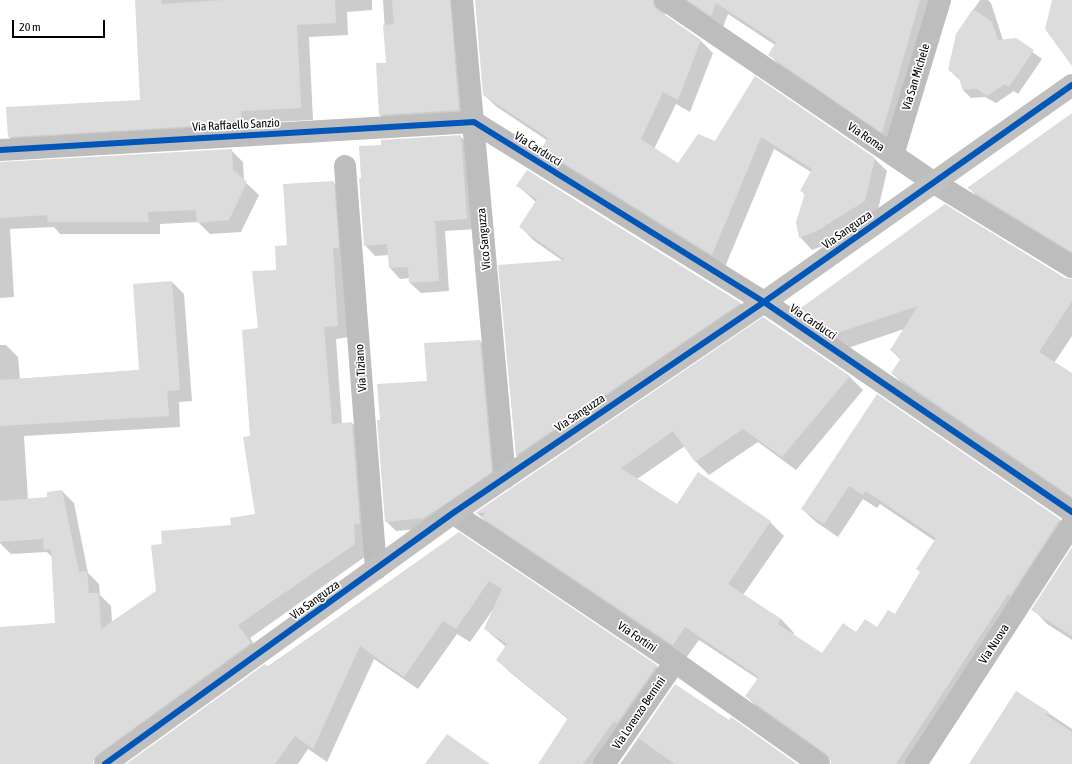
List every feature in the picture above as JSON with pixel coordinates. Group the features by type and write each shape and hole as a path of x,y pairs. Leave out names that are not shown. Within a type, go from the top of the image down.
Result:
{"street":[{"name":"Vico Sanguzza","path":"462,0 505,478"},
{"name":"Via Roma","path":"665,0 933,182 1072,268"},
{"name":"Via San Michele","path":"892,155 940,0"},
{"name":"Via Sanguzza","path":"104,764 453,513 764,302 1072,85"},
{"name":"Via Raffaello Sanzio","path":"0,150 474,122"},
{"name":"Via Carducci","path":"474,122 764,302 1072,512"},
{"name":"Via Tiziano","path":"345,166 376,569"},
{"name":"Via Fortini","path":"453,513 675,662 819,764"},
{"name":"Via Nuova","path":"916,764 1072,524"},
{"name":"Via Lorenzo Bernini","path":"604,764 675,662"}],"building":[{"path":"135,0 161,0 162,4 225,0 335,0 336,23 297,25 301,108 241,111 242,120 230,121 230,124 8,137 6,107 140,100"},
{"path":"392,0 450,0 459,110 379,115 376,63 386,63 383,25 394,24"},
{"path":"475,0 653,0 654,6 658,10 701,40 678,100 663,92 641,139 678,163 698,134 715,141 755,76 875,158 865,201 815,232 799,238 796,222 805,193 800,191 812,169 761,137 712,255 541,149 548,138 483,95"},
{"path":"687,0 920,0 882,133 768,55 776,42 716,3 711,16"},
{"path":"1052,0 1072,0 1072,66 1045,29"},
{"path":"973,9 992,22 998,40 1016,38 1034,50 1009,87 1005,84 987,96 977,89 963,90 958,76 948,70 956,34"},
{"path":"1072,113 1072,252 967,188"},
{"path":"461,135 467,219 435,221 439,281 409,283 408,267 389,268 387,244 364,246 359,179 361,178 359,146 381,145 381,140"},
{"path":"232,149 233,170 247,182 229,220 197,223 196,210 148,212 149,222 48,222 47,215 0,218 0,162"},
{"path":"527,170 741,303 516,455 498,265 565,260 519,227 537,199 516,186"},
{"path":"334,181 339,248 333,248 338,326 324,327 332,424 352,422 360,524 354,524 355,544 238,625 251,643 98,754 94,759 93,764 0,764 0,627 55,623 51,549 44,550 43,539 0,542 0,501 47,497 47,492 62,490 79,572 87,571 89,593 99,593 101,629 156,591 151,545 162,544 161,531 231,525 230,518 255,514 243,437 250,436 242,330 258,328 252,271 276,270 275,246 287,245 283,184"},
{"path":"945,204 1065,278 1072,279 1072,301 1039,352 1072,373 1072,497 891,373 901,358 890,350 918,306 834,334 798,310"},
{"path":"172,281 180,390 167,391 169,416 0,426 0,380 139,370 133,284"},
{"path":"763,317 850,376 782,457 743,429 695,462 673,431 621,468 677,504 698,472 771,521 728,584 781,619 778,624 822,653 843,623 856,632 865,619 877,627 888,610 895,614 920,572 916,569 936,538 866,491 863,495 849,486 824,524 801,509 877,394 1060,519 1010,596 1008,594 896,764 831,764 830,758 826,754 745,696 759,677 685,627 673,645 481,517 486,513 475,513"},
{"path":"480,340 492,472 424,518 385,522 377,420 380,420 377,384 427,381 424,343"},
{"path":"459,532 657,665 617,723 614,721 583,764 538,764 568,718 496,660 507,644 484,629 502,589 489,581 456,629 443,621 404,677 360,646 313,749 295,736 275,764 126,764 265,664 268,667"},
{"path":"1072,547 1072,636 1031,610"},
{"path":"675,684 729,720 731,717 797,764 675,764 638,738"},
{"path":"1016,691 1049,712 1046,715 1072,732 1072,764 969,764"},
{"path":"447,734 490,764 425,764"}],"cycle path":[{"path":"105,764 453,513 764,302 1072,85"},
{"path":"0,150 474,122 764,302 1072,512"}]}
